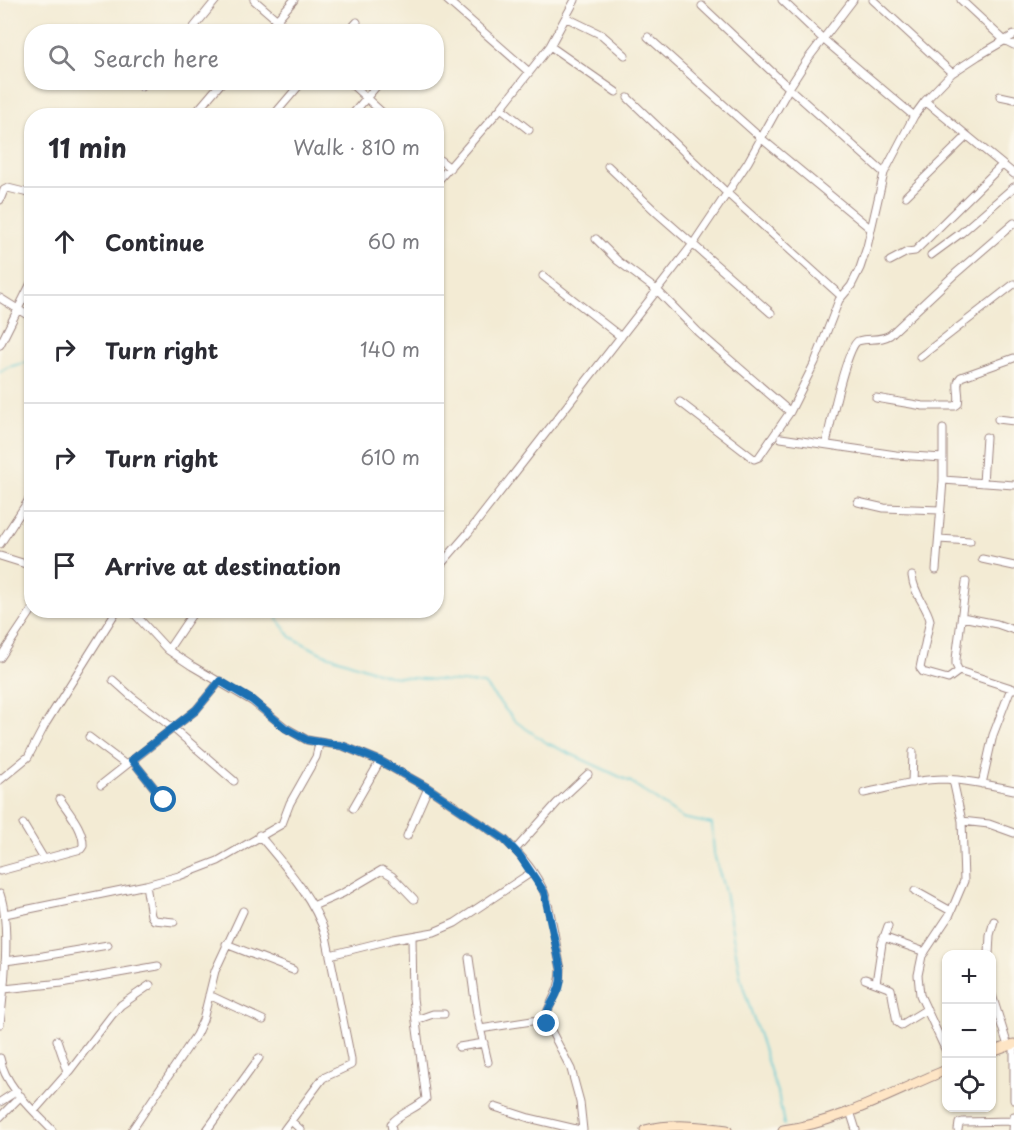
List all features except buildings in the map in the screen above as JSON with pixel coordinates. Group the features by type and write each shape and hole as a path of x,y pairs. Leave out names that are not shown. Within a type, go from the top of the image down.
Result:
{"street":[{"path":"196,24 216,0"},
{"path":"254,0 282,24"},
{"path":"273,24 294,0"},
{"path":"447,0 529,72"},
{"path":"444,174 550,46 576,0"},
{"path":"782,0 823,39 914,116"},
{"path":"444,561 693,244 762,139 789,88 853,0"},
{"path":"873,0 952,73"},
{"path":"961,0 1004,40 1014,45"},
{"path":"702,6 884,173"},
{"path":"567,18 602,35 625,56"},
{"path":"680,402 754,459 759,457 790,412 815,362 841,296 851,286 860,268 884,173 914,116 952,73 1014,35"},
{"path":"648,37 762,139 871,229"},
{"path":"550,46 616,92"},
{"path":"200,108 215,90"},
{"path":"280,108 295,90"},
{"path":"358,90 377,108"},
{"path":"358,108 373,90"},
{"path":"1000,96 1014,99"},
{"path":"628,98 728,194 841,296"},
{"path":"925,101 1014,174"},
{"path":"501,108 530,129"},
{"path":"906,196 967,136"},
{"path":"444,163 450,168"},
{"path":"890,261 907,252 915,251 1002,165"},
{"path":"608,166 771,313"},
{"path":"931,255 961,233 1014,187"},
{"path":"0,200 4,190 8,188 24,192"},
{"path":"826,444 843,372 853,345 857,341 882,339 890,335 1014,223"},
{"path":"596,239 618,261 658,291 698,332 790,412"},
{"path":"543,276 621,337"},
{"path":"920,357 1014,284"},
{"path":"0,345 24,296"},
{"path":"0,297 24,314"},
{"path":"876,398 923,406 955,406 960,399 958,380 961,377 1014,358"},
{"path":"998,419 1014,421"},
{"path":"936,570 943,429"},
{"path":"983,483 986,437"},
{"path":"781,438 896,455 943,458"},
{"path":"942,480 1014,484"},
{"path":"858,502 884,508 940,510"},
{"path":"0,544 24,507"},
{"path":"939,539 970,541"},
{"path":"0,556 24,564"},
{"path":"982,558 1014,566"},
{"path":"912,576 914,589 930,620 920,668 923,672 948,679 959,671"},
{"path":"966,582 956,664 959,671 1012,688 993,735 982,784"},
{"path":"962,617 1014,630"},
{"path":"0,658 27,618"},
{"path":"0,780 28,757 46,723 112,618"},
{"path":"138,618 168,650 252,700 285,728 307,740 319,744 343,746 380,761 470,815 515,850 544,892 561,969 558,992 545,1019"},
{"path":"168,650 190,618"},
{"path":"113,680 132,698 173,728 234,782"},
{"path":"101,785 196,710 220,681"},
{"path":"89,737 129,763 164,800"},
{"path":"5,914 146,885 179,876 218,861 282,824 290,803 316,757 319,744"},
{"path":"912,783 913,752"},
{"path":"353,807 380,761"},
{"path":"515,850 557,803 588,774"},
{"path":"864,793 941,779 1014,790"},
{"path":"942,1042 918,988 918,975 924,952 951,911 964,881 962,821 953,780"},
{"path":"407,836 428,788"},
{"path":"0,871 81,849 83,841 78,827 60,799"},
{"path":"962,821 989,824 1014,833"},
{"path":"23,825 44,859"},
{"path":"259,836 320,918 330,955 351,1059 351,1065 323,1078 284,1130"},
{"path":"313,906 343,893 382,870 393,876 414,898"},
{"path":"330,955 394,939 434,932 454,923 532,872"},
{"path":"146,885 151,916 154,920 174,922"},
{"path":"915,891 951,911"},
{"path":"0,894 5,914 4,989 0,1024"},
{"path":"132,1130 196,1035 203,1020 215,971 243,911"},
{"path":"989,950 994,921"},
{"path":"876,983 883,937 888,926"},
{"path":"392,1130 393,1120 419,1106 426,1099 416,1020 412,937"},
{"path":"883,937 924,952"},
{"path":"226,944 293,970"},
{"path":"3,956 43,956 108,945"},
{"path":"469,958 477,1015 488,1062"},
{"path":"4,989 62,983 158,966"},
{"path":"865,978 891,989 897,1022 901,1025 927,1009"},
{"path":"34,1111 69,1072 121,1005 150,985"},
{"path":"209,995 263,1020"},
{"path":"996,1004 1012,1046 1014,1100"},
{"path":"416,1020 433,1014 444,1014"},
{"path":"480,1029 545,1019"},
{"path":"495,1107 529,1118 581,1130 580,1102 571,1069 545,1019"},
{"path":"57,1040 69,1072"},
{"path":"459,1047 484,1043"},
{"path":"996,1051 1012,1046"},
{"path":"207,1130 258,1058"},
{"path":"1,1063 19,1093 52,1130"},
{"path":"788,1129 813,1124 850,1111 942,1072"},
{"path":"0,1102 19,1093"},
{"path":"0,1116 19,1093"},
{"path":"850,1111 856,1130"},
{"path":"1013,1130 1014,1116"},
{"path":"291,1121 301,1130"},
{"path":"958,1130 959,1123 963,1122 1013,1121"},
{"path":"645,1130 691,1125 727,1130"}],"waterway":[{"path":"0,372 8,367 24,363"},
{"path":"278,618 291,637 321,653 389,676 484,684 515,721 547,743 631,782 682,818 712,824 714,854 725,892 741,980 779,1098 784,1125"}],"route":[{"path":"164,800 132,760 196,710 220,681 252,700 285,728 307,740 319,744 343,746 380,761 428,788 505,840 520,856 544,892 561,969 558,992 545,1019 547,1024"}]}
